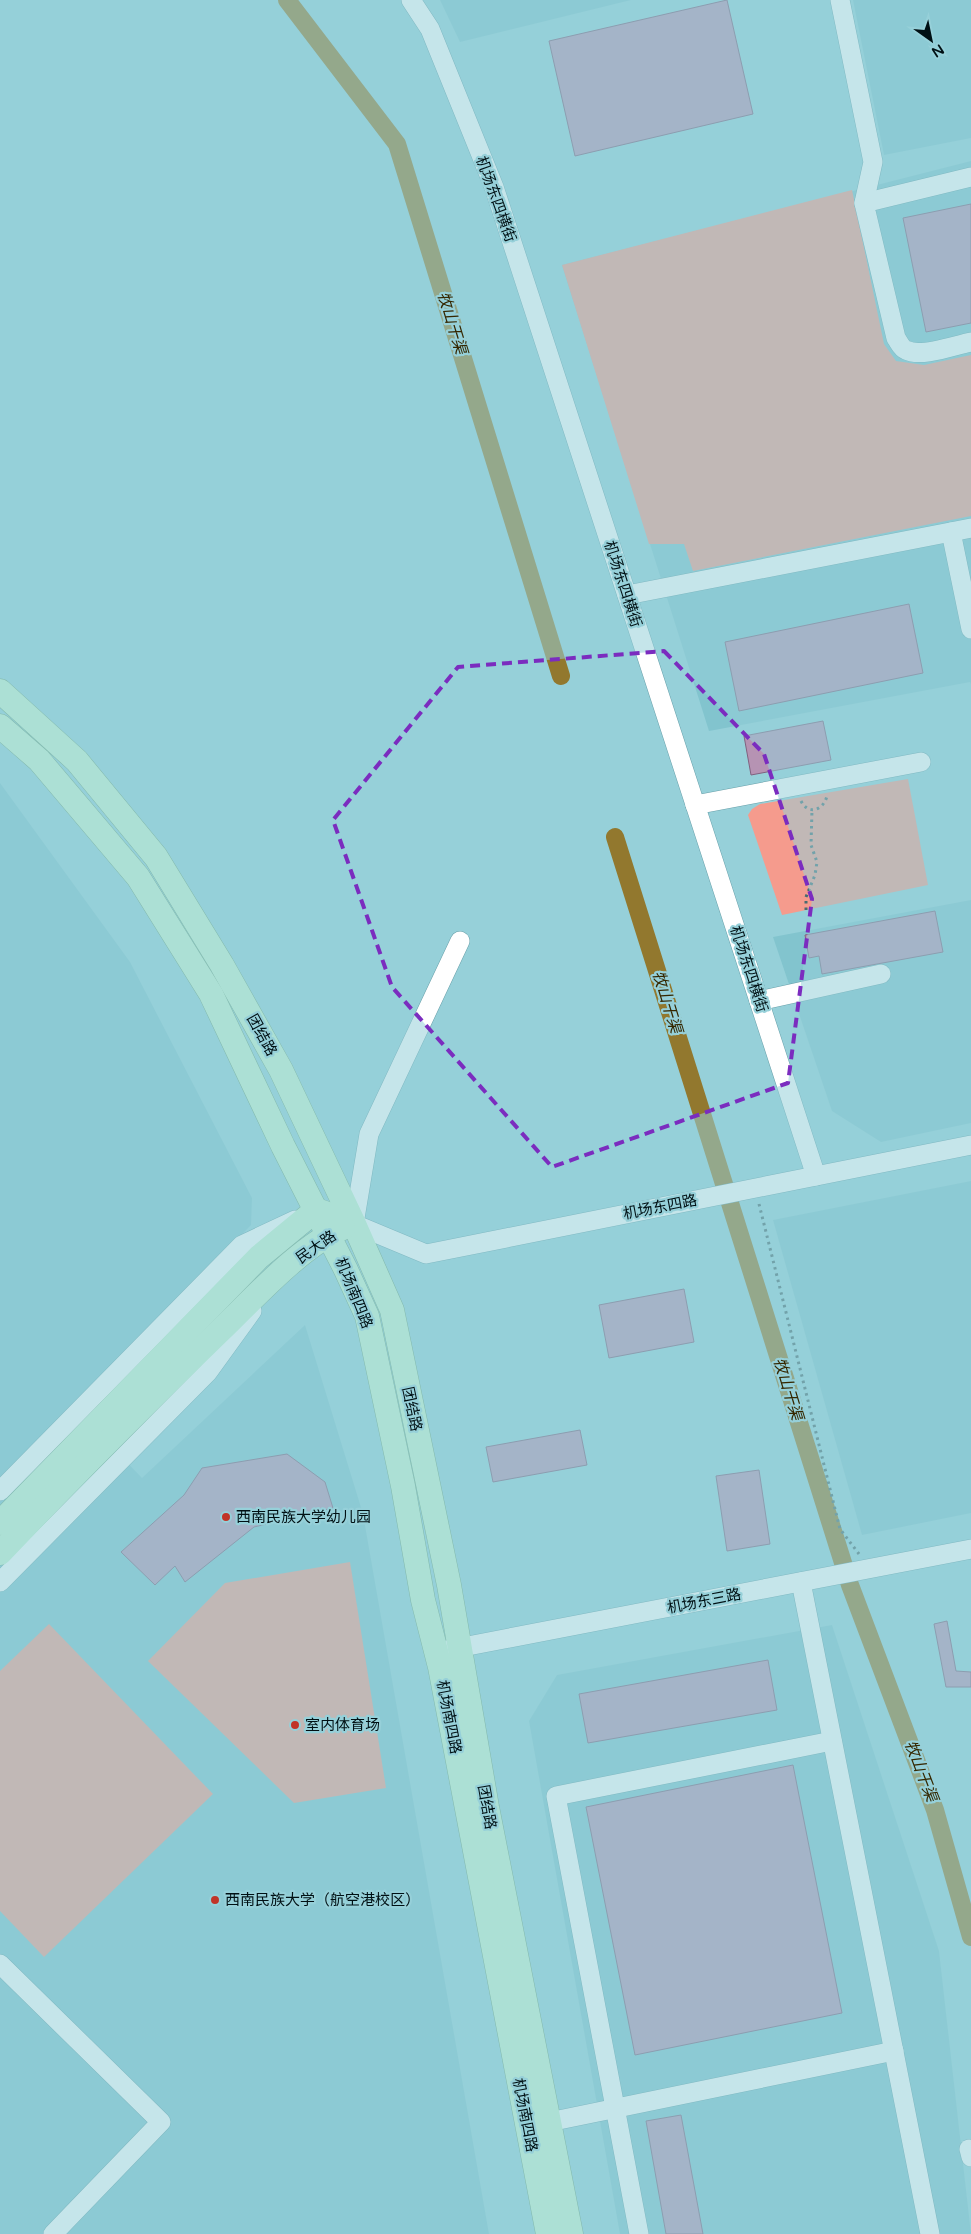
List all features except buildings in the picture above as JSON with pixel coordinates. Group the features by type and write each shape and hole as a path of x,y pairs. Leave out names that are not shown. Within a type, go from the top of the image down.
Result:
{"main road":[{"name":"团结路","path":"0,691 77,761 156,857 222,965 282,1070 392,1310 447,1576 487,1807 571,2234"},
{"name":"团结路","path":"0,726 39,760 138,876 211,994 283,1146 316,1210"},
{"name":"民大路","path":"0,1523 259,1257 316,1210 354,1224"},
{"name":"机场南四路","path":"316,1210 367,1316 403,1486 423,1600 436,1652 548,2234"},
{"name":"民大路","path":"0,1552 105,1443 278,1275 329,1234 354,1224"}],"street":[{"name":"机场东四横街","path":"411,0 430,29 494,187 816,1176"},
{"path":"840,0 873,162 864,203 896,338 904,349 914,353 971,342"},
{"path":"864,203 971,177"},
{"path":"627,595 971,528"},
{"path":"951,532 971,630"},
{"path":"695,806 921,762"},
{"path":"354,1224 369,1134 460,941"},
{"path":"759,1001 881,974"},
{"name":"机场东四路","path":"354,1224 426,1254 971,1145"},
{"path":"0,1491 242,1245 316,1210"},
{"path":"0,1582 208,1372 278,1275"},
{"name":"机场东三路","path":"436,1652 971,1549"},
{"path":"800,1582 930,2234"},
{"path":"639,2234 556,1796 832,1741"},
{"path":"0,1964 161,2122 53,2234"},
{"path":"549,2122 894,2051"}],"path":[{"path":"806,910 806,897 815,875 816,862 811,845 812,810"},
{"path":"754,1188 840,1529 871,1568"}],"highlighted area":[{"path":"664,651 764,754 812,899 788,1083 552,1167 392,987 333,820 458,667"}],"shaded area":[{"path":"440,0 631,0 460,42"},
{"path":"853,0 971,0 971,138 884,155"},
{"path":"971,161 971,684 970,682 709,731 562,265"},
{"path":"852,190 884,344 896,361 924,365 971,355 971,516 693,571 684,544 649,544 562,265"},
{"path":"908,779 928,885 782,915 748,815 752,809 760,804"},
{"path":"0,783 130,962 252,1198 251,1225 69,1410 83,1424 0,1510"},
{"path":"971,900 971,1123 881,1142 832,1111 773,937"},
{"path":"971,1181 971,1513 862,1535 773,1220"},
{"name":"西南民族大学（航空港校区）","path":"305,1325 363,1514 489,2234 0,2234 0,1566 114,1449 142,1478"},
{"name":"室内体育场","path":"350,1562 386,1788 294,1803 148,1661 225,1583"},
{"path":"49,1624 213,1794 44,1957 0,1911 0,1671"},
{"path":"832,1625 939,1951 971,2234 620,2234 529,1721 557,1675"}],"waterway":[{"name":"牧山干渠","path":"287,0 397,144 561,676"},
{"name":"牧山干渠","path":"615,837 850,1585 935,1810 971,1937"}],"place":[{"name":"西南民族大学幼儿园","path":"226,1517"},
{"name":"室内体育场","path":"295,1725"},
{"name":"西南民族大学（航空港校区）","path":"215,1900"}]}
